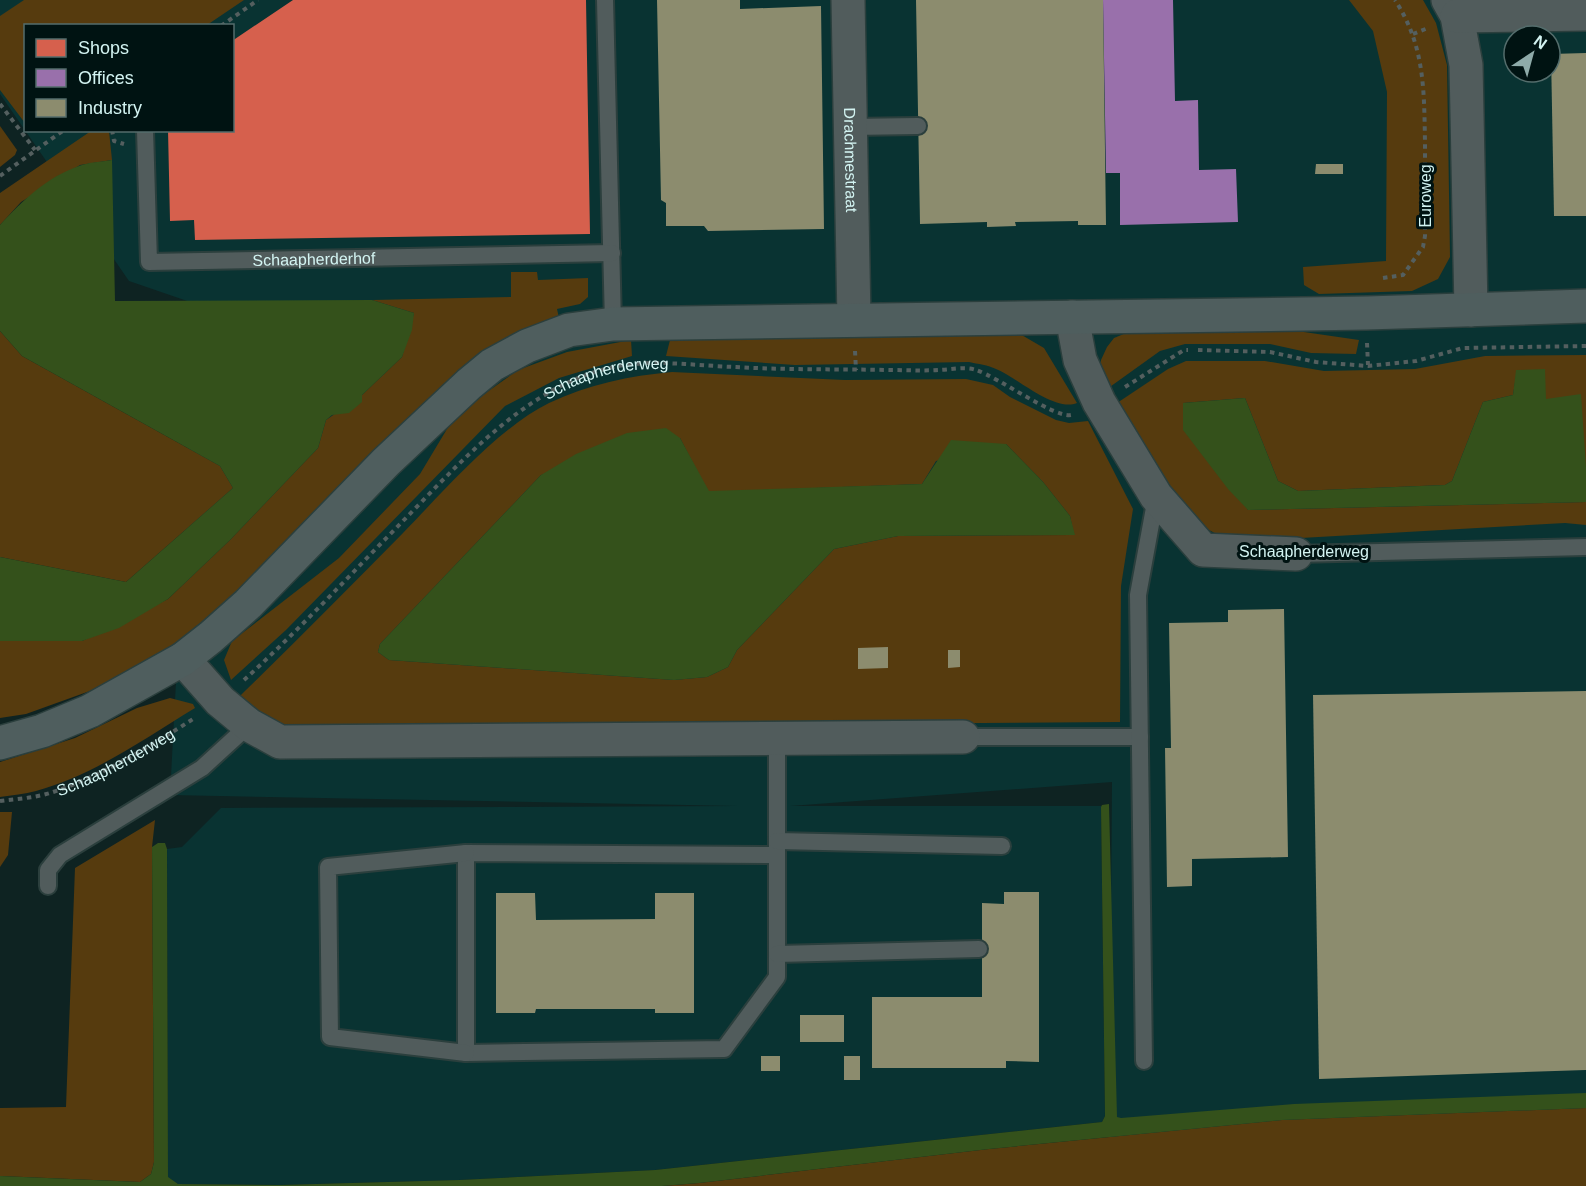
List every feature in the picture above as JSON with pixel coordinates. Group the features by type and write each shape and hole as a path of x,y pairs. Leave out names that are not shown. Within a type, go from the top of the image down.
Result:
{"street":[{"name":"Drachmestraat","path":"848,0 855,320"},
{"path":"1471,310 1466,64 1453,8 1586,14"},
{"path":"0,743 42,731 90,711 183,659 212,637 248,604 386,462 469,384 492,365 527,346 569,330 613,324 1367,313 1586,306"},
{"name":"Schaapherderweg","path":"1072,317 1080,360 1099,402 1156,496 1203,550 1296,554"},
{"path":"183,659 220,701 249,725 280,742 963,738"}],"lane":[{"path":"605,0 613,324"},
{"path":"850,128 918,126"},
{"name":"Schaapherderhof","path":"145,132 149,262 612,253"},
{"path":"1144,1061 1138,595 1156,496"},
{"name":"Schaapherderweg","path":"1296,554 1586,547"},
{"path":"48,886 48,870 60,855 202,768 249,725"},
{"path":"963,738 1140,737"},
{"path":"777,739 777,848 777,977 724,1049 466,1053 330,1037 328,867 466,853 777,848 1002,846"},
{"path":"466,853 466,1053"},
{"path":"777,954 979,950"}],"path":[{"path":"224,24 258,0"},
{"name":"Euroweg","path":"1368,366 1367,292 1375,279 1404,275 1423,247 1425,236 1424,89 1421,62 1413,34 1395,0"},
{"path":"0,104 35,150"},
{"path":"0,176 61,132"},
{"name":"Schaapherderweg","path":"0,801 50,793 99,773 153,745 220,701 273,653 439,484 509,418 538,399 580,378 625,365 974,369 1066,416 1082,412 1184,350 1270,352 1316,362 1368,366 1416,361 1463,348 1586,346"}],"shaded area":[{"path":"0,0 1586,0 1586,1186 1109,1186 1112,782 790,806 1101,806 1105,1116 1102,1122 655,1170 459,1180 280,1185 178,1184 168,1178 167,849 182,847 221,808 737,806 170,795 196,304 129,281 26,132 234,132 234,24 24,24 24,129 0,94"},
{"path":"24,0 244,0 208,24 24,24 24,122 0,90 0,16"},
{"path":"1349,0 1423,0 1436,23 1447,65 1450,257 1438,279 1412,291 1319,294 1304,285 1303,267 1386,261 1387,92 1373,31"},
{"path":"0,126 17,150 15,155 0,167"},
{"path":"90,132 109,132 112,160 80,165 21,202 0,225 0,193"},
{"path":"112,160 115,301 372,300 414,313 412,330 402,357 362,395 362,402 349,413 332,415 326,420 318,448 230,540 168,599 119,628 82,641 0,641 0,557 126,582 233,488 220,466 22,356 0,331 0,225 27,198 56,176 83,165"},
{"path":"511,272 537,272 538,280 588,278 588,297 580,304 557,309 559,318 486,350 444,384 224,604 167,650 101,687 26,714 0,718 0,641 82,641 168,599 230,540 318,448 326,420 362,395 402,357 414,313 372,300 511,297"},
{"path":"0,331 22,356 220,466 233,488 126,582 0,557"},
{"path":"1131,331 1297,331 1359,340 1356,354 1311,353 1270,344 1185,344 1160,351 1107,389 1100,370 1101,360 1114,338"},
{"path":"1020,334 1044,348 1077,403 1058,403 1047,399 1005,373 969,362 795,365 666,356 670,340"},
{"path":"631,340 632,356 559,378 505,406 286,630 231,680 224,660 232,641 339,558 420,474 456,414 518,370 567,352"},
{"path":"1586,355 1586,467 1546,400 1517,370 1513,395 1483,402 1452,481 1445,485 1298,491 1278,481 1245,398 1183,403 1248,510 1586,502 1586,525 1565,523 1232,542 1182,516 1117,403 1168,369 1186,361 1265,361 1324,371 1415,369 1485,356"},
{"path":"1545,369 1546,399 1581,394 1586,502 1248,510 1228,489 1183,430 1183,403 1245,398 1278,481 1298,491 1445,485 1452,481 1483,402 1513,395 1516,370"},
{"path":"672,372 845,380 966,379 993,385 1010,397 1056,420 1069,423 1088,421 1133,509 1121,586 1120,722 286,728 264,722 238,698 472,462 510,428 549,403 579,391 609,382","holes":["680,438 708,492 922,484 936,461 1006,444 1043,482 1070,516 1074,535 898,536 834,549 737,650 728,667 707,677 674,680 389,660 378,652 380,644 541,475"]},
{"path":"666,428 680,438 709,491 922,484 951,440 1006,444 1043,482 1070,516 1075,535 898,536 834,549 737,650 728,667 707,677 674,680 389,660 378,652 380,644 541,475 576,454 627,433"},
{"path":"170,698 193,704 195,708 118,755 78,776 36,791 0,797 0,762 75,738 137,708"},
{"path":"1109,804 1117,1117 1294,1104 1586,1093 1586,1108 1282,1120 989,1149 662,1186 0,1186 0,1176 140,1182 151,1174 154,1162 152,847 158,843 165,843 167,849 168,1177 178,1184 280,1185 459,1180 655,1170 1102,1122 1105,1116 1101,807"},
{"path":"0,812 12,812 8,855 0,867"},
{"path":"155,820 152,847 154,1162 151,1174 140,1182 0,1176 0,1108 66,1107 75,868"},
{"path":"1586,1108 1586,1186 662,1186 989,1149 1282,1120"}],"building: Shops":[{"path":"293,0 586,0 590,234 195,240 194,220 170,221 168,132 234,132 234,40"}],"building: Offices":[{"path":"1103,0 1173,0 1175,101 1198,100 1199,170 1236,169 1238,222 1120,225 1120,173 1106,173"}],"building: Industry":[{"path":"657,0 740,0 740,9 821,6 824,229 708,231 704,226 666,226 666,203 661,200"},
{"path":"916,0 1103,0 1106,225 1078,225 1078,221 1015,222 1016,226 987,227 987,222 920,224"},
{"path":"1586,53 1586,216 1554,216 1552,84 1562,84 1562,54"},
{"path":"1316,164 1343,164 1343,174 1315,174"},
{"path":"1284,609 1288,857 1192,859 1192,886 1167,887 1165,748 1171,748 1169,623 1228,622 1228,610"},
{"path":"888,647 888,668 858,669 858,648"},
{"path":"948,650 960,650 960,667 948,668"},
{"path":"1586,691 1586,1070 1319,1079 1313,695"},
{"path":"1004,892 1039,892 1039,1062 1006,1061 1006,1068 872,1068 872,997 982,997 982,903 1004,904"},
{"path":"496,893 535,893 536,920 655,919 655,893 694,893 694,1013 655,1013 655,1009 536,1009 535,1013 496,1013"},
{"path":"800,1015 844,1015 844,1042 800,1042"},
{"path":"761,1056 780,1056 780,1071 761,1071"},
{"path":"844,1056 860,1056 860,1080 844,1080"}]}
